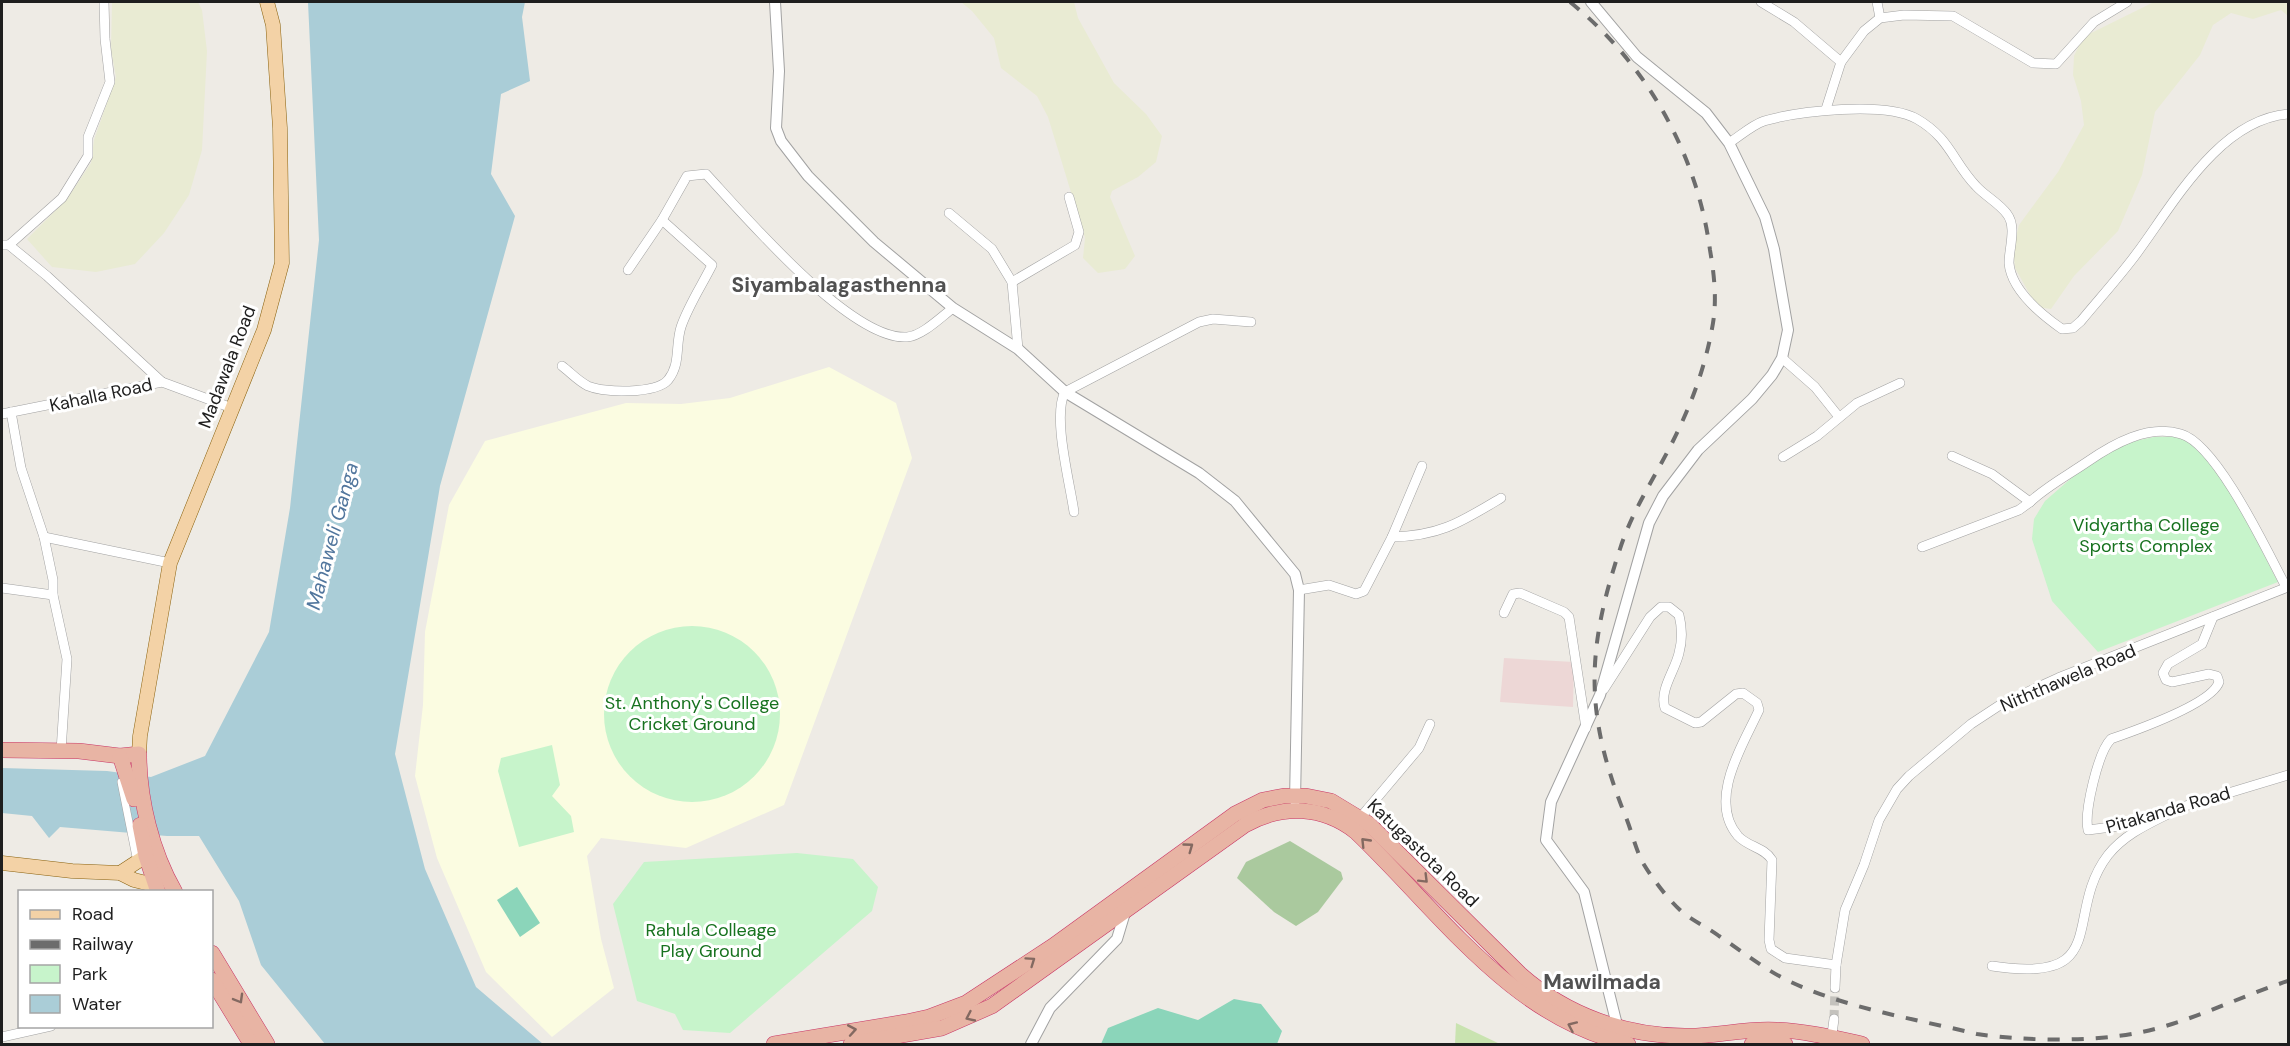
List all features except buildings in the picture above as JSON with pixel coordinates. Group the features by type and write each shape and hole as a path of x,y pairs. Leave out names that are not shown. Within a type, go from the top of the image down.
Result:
{"highway":[{"path":"2,750 61,751 120,762 139,754"},
{"name":"Madawala Road","path":"139,754 144,845 174,890"},
{"name":"Madawala Road","path":"120,762 156,888"},
{"name":"Katugastota Road","path":"774,1044 906,1022 966,1003 1015,972 1235,814 1263,800 1295,803 1331,801 1360,818 1388,842 1485,942 1533,987 1622,1038"},
{"name":"Katugastota Road","path":"851,1044 915,1035 942,1028 975,1014 1017,989 1245,825 1295,803 1330,817 1356,832 1494,970 1544,1012 1574,1028 1622,1038 1778,1030 1831,1041 1862,1044"},
{"path":"156,888 163,871"},
{"path":"213,957 267,1044"},
{"path":"213,982 251,1044"},
{"path":"1752,1044 1785,1044"}],"main road":[{"name":"Madawala Road","path":"139,754 140,736 170,563 264,330 282,263 279,116 273,25 267,2"},
{"path":"120,762 140,736"},
{"path":"120,873 144,845"},
{"path":"2,863 120,873 156,888"}],"street":[{"path":"105,2 105,39 110,82 88,137 88,156 62,198 5,245 47,276 162,382"},
{"path":"775,2 779,71 776,128 782,141 808,176 874,242 953,308 1018,349 1065,392 1199,473 1235,501 1295,574 1299,590 1295,803"},
{"path":"1591,2 1636,57 1706,113 1729,143 1765,217 1774,249 1788,330 1782,358 1752,399 1698,450 1663,496 1649,523 1600,695 1551,802 1546,840 1584,892 1622,1038"},
{"path":"1761,2 1794,22 1841,62"},
{"path":"1877,2 1880,18"},
{"path":"1826,109 1841,62 1864,31 1880,18 1904,15 1953,16 2033,63 2056,64 2094,22 2127,2"},
{"path":"1729,143 1762,122 1826,109 1902,112 1917,119 1947,142 1975,185 2008,214 2012,228 2009,265 2019,286 2039,313 2062,329 2073,328 2081,321 2135,256 2202,164 2240,132 2276,115 2289,114"},
{"path":"628,270 662,220 687,176 706,174 765,237 846,313 889,337 910,337 953,308"},
{"path":"1012,282 1076,245 1079,232 1069,197"},
{"path":"949,213 992,249 1012,282 1018,349"},
{"path":"562,366 585,385 598,389 651,390 667,381 678,362 678,337 682,324 712,265 662,220"},
{"path":"1074,512 1061,427 1061,398 1065,392 1199,321 1213,319 1251,322"},
{"path":"1782,358 1815,387 1839,417"},
{"name":"Kahalla Road","path":"6,413 162,382 232,408"},
{"path":"1783,457 1817,436 1857,403 1899,383"},
{"path":"6,413 44,537 53,580 53,595 67,659 61,751"},
{"path":"1922,547 2019,510 2117,442 2158,431 2183,434 2214,461 2244,507 2288,587"},
{"path":"1952,456 1992,474 2030,502"},
{"path":"1299,590 1329,585 1356,594 1364,591 1392,537 1422,466"},
{"path":"1392,537 1422,537 1453,527 1501,498"},
{"path":"44,537 170,563"},
{"name":"Niththawela Road","path":"1835,988 1836,965 1845,910 1879,820 1909,776 1971,724 2004,703 2058,678 2288,587"},
{"path":"2,588 53,595"},
{"path":"1504,613 1513,594 1520,593 1564,612 1569,617 1586,728"},
{"path":"1600,695 1650,617 1661,607 1669,607 1679,615 1680,652 1662,699 1665,708 1695,723 1701,722 1736,694 1743,693 1757,703 1759,710 1736,760 1725,807 1739,837 1768,853 1772,860 1769,940 1771,949 1785,958 1836,965"},
{"name":"Pitakanda Road","path":"2213,617 2202,644 2168,664 2163,673 2166,680 2172,682 2209,674 2217,676 2219,682 2217,688 2212,695 2179,712 2111,739 2104,746 2097,768 2088,830 2119,826 2289,775"},
{"path":"1360,818 1419,747 1430,724"},
{"path":"1992,966 2022,970 2040,968 2069,958 2081,939 2090,893 2107,856 2128,835 2183,806"},
{"path":"1031,1044 1050,1008 1118,939 1126,912 1125,894"},
{"path":"1831,1041 1834,1019"},
{"path":"2,1037 42,1028"}],"shaded area":[{"path":"112,2 198,2 202,10 207,51 202,150 189,195 164,233 135,264 96,272 52,267 27,239 67,199 91,163 94,140 116,77 111,50"},
{"path":"961,2 1074,2 1078,18 1114,83 1146,114 1162,136 1156,162 1138,177 1112,191 1110,197 1135,256 1125,269 1098,273 1083,258 1085,238 1048,117 1037,96 1001,68 994,38 972,11"},
{"path":"2154,2 2288,2 2288,16 2281,10 2253,19 2231,13 2213,25 2200,55 2155,112 2142,175 2118,231 2074,276 2051,309 2037,307 2015,268 2013,247 2019,225 2058,172 2084,125 2081,101 2073,75 2074,56 2083,37"},
{"path":"829,367 896,403 912,458 784,805 686,848 601,838 587,856 601,939 614,988 552,1037 486,972 437,858 415,776 423,705 425,632 449,505 485,441 626,403 681,404 730,398"},
{"path":"1504,658 1574,662 1573,707 1500,702"}],"green space":[{"name":"Vidyartha College Sports Complex","path":"2154,437 2173,437 2190,443 2216,470 2250,527 2278,582 2098,652 2052,601 2032,539 2034,519 2045,501 2091,461 2130,442"},
{"name":"St. Anthony's College Cricket Ground","path":"692,626 726,633 741,641 754,652 765,665 773,680 780,714 773,748 765,763 754,776 741,787 726,795 692,802 658,795 643,787 630,776 619,763 611,748 604,714 611,680 619,665 630,652 643,641 658,633"},
{"path":"552,745 560,785 552,796 571,816 574,832 519,847 498,771 501,758"},
{"path":"1290,841 1341,872 1343,879 1318,912 1296,926 1274,912 1237,878 1246,862"},
{"name":"Rahula Colleage Play Ground","path":"797,853 853,859 878,887 872,911 730,1033 683,1030 675,1014 637,1001 613,904 644,862"},
{"path":"517,887 540,923 520,937 497,900"},
{"path":"1234,999 1261,1004 1282,1031 1277,1044 1101,1044 1108,1028 1158,1008 1198,1020"},
{"path":"1456,1023 1500,1044 1455,1044"}],"water":[{"name":"Mahaweli Ganga","path":"308,2 525,2 522,17 530,81 501,94 491,174 515,216 440,486 395,754 425,869 476,987 543,1044 325,1044 261,965 239,901 199,836 167,836 60,827 49,838 32,816 2,813 2,768 107,771 151,777 205,756 269,632 290,508 319,240"}],"tunnel":[{"path":"1834,1019 1835,988"}],"railway":[{"path":"1570,2 1622,53 1664,112 1693,179 1703,214 1714,277 1714,314 1702,369 1680,427 1625,535 1600,621 1596,654 1597,717 1603,749 1638,853 1655,881 1684,914 1791,982 1859,1006 1977,1034 2057,1040 2137,1033 2176,1023 2288,981"}],"district":[{"name":"Siyambalagasthenna","path":"839,285"},
{"name":"Mawilmada","path":"1602,982"}]}
